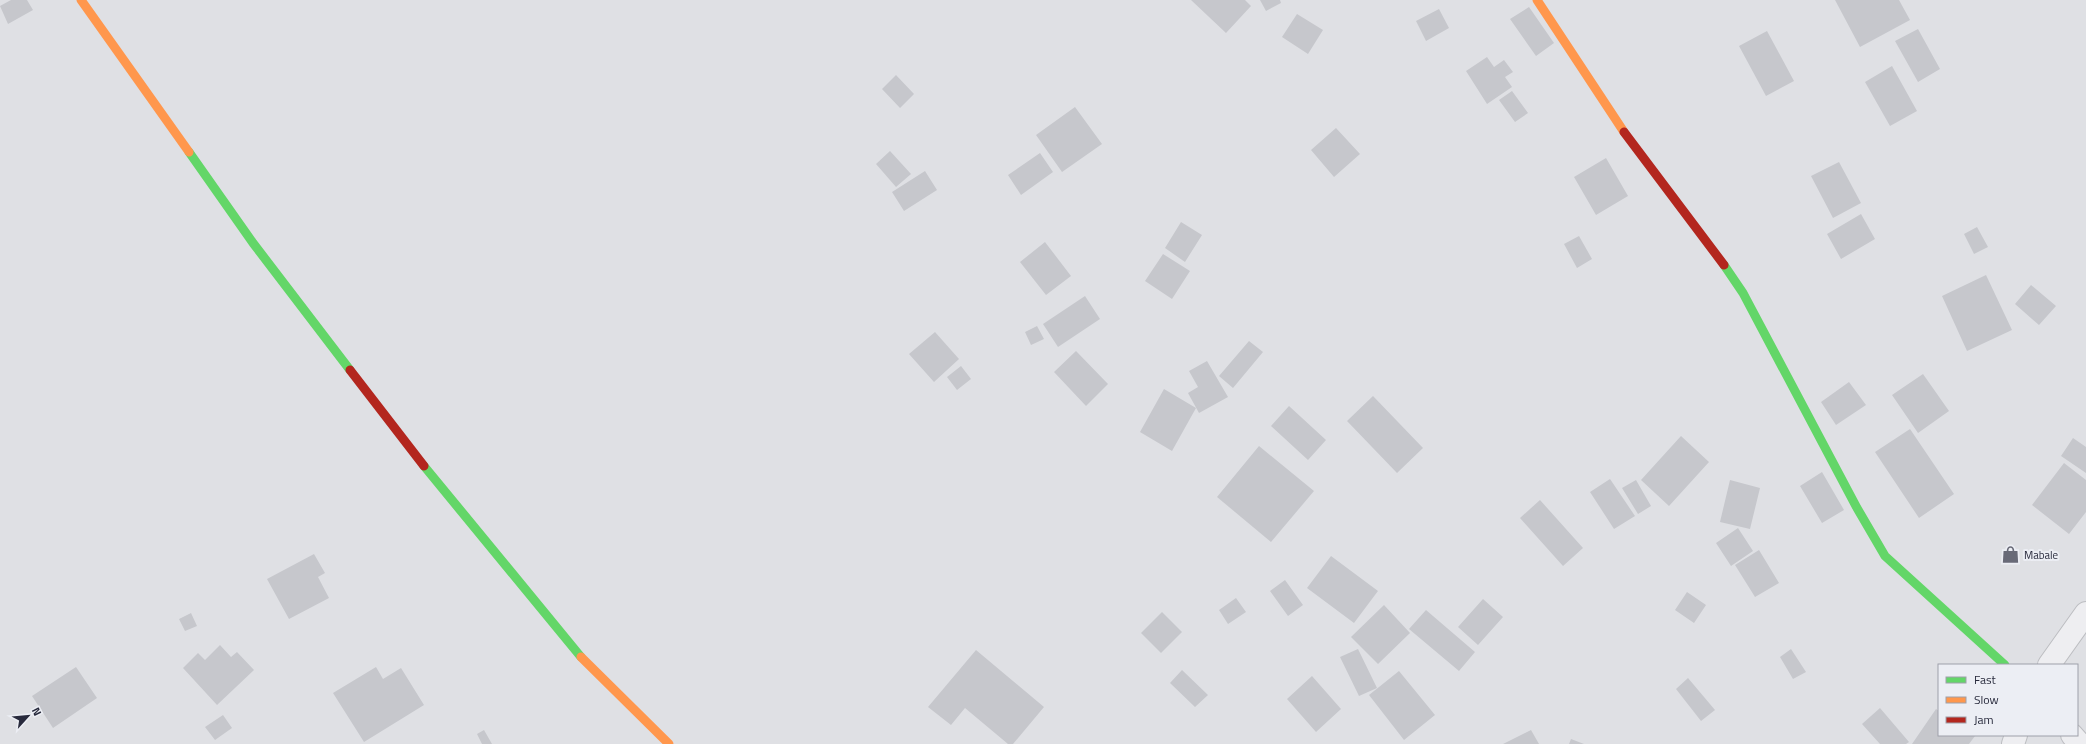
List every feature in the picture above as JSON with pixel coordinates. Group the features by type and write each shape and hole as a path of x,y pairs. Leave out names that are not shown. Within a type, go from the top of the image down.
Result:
{"street":[{"path":"81,0 253,243 450,500 583,660 668,744"},
{"path":"1537,0 1614,119 1718,256 1735,281 1857,508 1885,556 2004,664"},
{"path":"2050,664 2086,613"},
{"path":"2073,736 2080,744"}],"building":[{"path":"11,0 27,0 33,10 8,24 0,6"},
{"path":"1191,0 1245,0 1251,6 1226,33"},
{"path":"1260,0 1280,0 1281,3 1266,11"},
{"path":"1835,0 1899,0 1910,20 1860,47"},
{"path":"1529,7 1554,43 1536,56 1510,19"},
{"path":"1439,9 1449,28 1426,41 1416,21"},
{"path":"1297,14 1323,30 1308,54 1282,37"},
{"path":"1918,29 1940,69 1918,82 1895,41"},
{"path":"1767,31 1794,81 1766,96 1739,46"},
{"path":"1487,57 1494,67 1504,60 1513,72 1505,77 1512,87 1487,104 1466,71"},
{"path":"1892,66 1917,111 1890,126 1865,82"},
{"path":"896,75 914,94 900,108 882,89"},
{"path":"1512,91 1528,113 1515,122 1499,100"},
{"path":"1075,107 1102,144 1062,172 1036,135"},
{"path":"1336,128 1360,154 1334,177 1311,150"},
{"path":"890,151 911,174 896,187 876,164"},
{"path":"1040,153 1053,172 1021,195 1008,175"},
{"path":"1606,158 1628,196 1596,215 1574,177"},
{"path":"1839,162 1861,203 1833,218 1811,176"},
{"path":"925,171 937,190 904,211 892,192"},
{"path":"1861,214 1875,239 1841,259 1827,234"},
{"path":"1181,222 1202,235 1185,262 1165,248"},
{"path":"1977,227 1988,247 1974,254 1964,234"},
{"path":"1579,236 1592,259 1577,268 1564,244"},
{"path":"1045,242 1071,276 1046,295 1020,262"},
{"path":"1163,254 1190,271 1172,299 1145,281"},
{"path":"1986,275 2012,330 1967,351 1942,296"},
{"path":"2031,285 2056,306 2039,325 2015,304"},
{"path":"1085,296 1100,319 1058,347 1043,324"},
{"path":"1037,326 1044,339 1031,345 1025,332"},
{"path":"935,332 959,359 934,382 909,354"},
{"path":"1249,341 1263,352 1233,388 1219,376"},
{"path":"1076,351 1108,384 1086,406 1054,372"},
{"path":"1207,361 1228,397 1199,413 1188,393 1198,387 1189,371"},
{"path":"961,366 971,379 957,390 947,377"},
{"path":"1923,374 1949,411 1918,433 1892,395"},
{"path":"1849,382 1866,405 1836,425 1821,402"},
{"path":"1164,389 1196,408 1172,451 1140,432"},
{"path":"1373,396 1423,448 1397,473 1347,421"},
{"path":"1289,406 1326,440 1308,460 1271,426"},
{"path":"1910,429 1954,494 1919,518 1875,452"},
{"path":"1681,436 1709,462 1669,506 1641,480"},
{"path":"2073,438 2086,447 2086,473 2061,456"},
{"path":"1259,446 1314,491 1271,542 1217,497"},
{"path":"2064,463 2086,480 2086,512 2069,534 2032,505"},
{"path":"1822,472 1844,510 1822,523 1800,486"},
{"path":"1610,479 1635,516 1614,529 1590,492"},
{"path":"1636,480 1651,506 1638,514 1622,488"},
{"path":"1730,480 1760,488 1750,529 1720,522"},
{"path":"1540,500 1583,548 1563,566 1520,518"},
{"path":"1738,528 1753,551 1731,566 1716,543"},
{"path":"1759,550 1779,583 1755,597 1735,565"},
{"path":"314,554 325,573 318,577 329,598 289,619 267,579"},
{"path":"1331,556 1378,591 1354,623 1307,588"},
{"path":"1285,580 1303,605 1288,616 1270,591"},
{"path":"1687,592 1706,605 1694,623 1675,610"},
{"path":"1236,598 1246,612 1228,624 1219,610"},
{"path":"1483,599 1503,617 1478,645 1458,627"},
{"path":"1384,605 1410,633 1378,664 1351,637"},
{"path":"1426,610 1475,652 1459,671 1409,629"},
{"path":"1162,612 1182,632 1161,653 1141,633"},
{"path":"191,613 197,626 185,631 179,619"},
{"path":"220,645 231,657 237,652 254,670 217,705 183,668 198,653 205,660"},
{"path":"1358,649 1377,688 1359,696 1340,657"},
{"path":"1791,649 1806,672 1793,679 1780,657"},
{"path":"976,650 1044,707 1013,744 1008,744 965,708 951,725 928,707"},
{"path":"76,667 97,698 53,728 32,696"},
{"path":"376,667 383,679 401,668 424,705 364,742 333,693"},
{"path":"1182,670 1208,695 1195,707 1170,683"},
{"path":"1399,671 1435,715 1404,740 1369,695"},
{"path":"1312,676 1341,709 1316,732 1287,699"},
{"path":"1688,678 1715,710 1701,721 1676,689"},
{"path":"1880,708 1909,742 1906,744 1880,744 1862,724"},
{"path":"1936,709 1938,710 1938,736 1975,736 1969,744 1912,744"},
{"path":"223,715 232,728 215,740 205,727"},
{"path":"484,730 492,744 482,744 477,734"},
{"path":"1531,730 1539,744 1503,744"},
{"path":"1571,739 1584,744 1569,744"}],"traffic: fast":[{"path":"189,152 253,243 350,370"},
{"path":"1724,265 1743,293 1857,508 1885,556 2004,664"},
{"path":"424,466 581,657"}],"traffic: slow":[{"path":"81,0 189,152"},
{"path":"1537,0 1624,132"},
{"path":"581,657 669,744"}],"traffic: jam":[{"path":"1624,132 1724,265"},
{"path":"350,370 424,466"}],"place":[{"name":"Mabale","path":"2011,555"}]}
